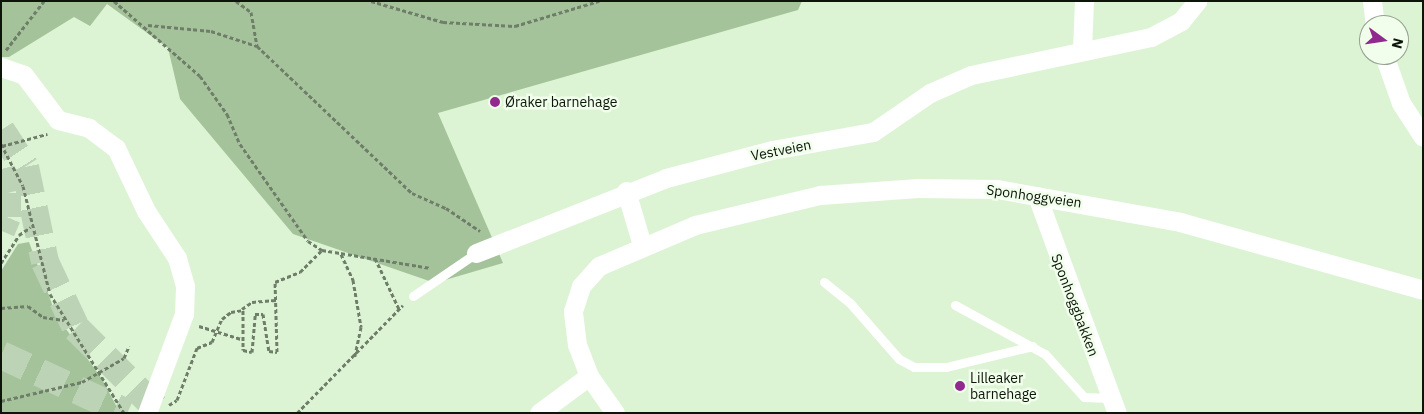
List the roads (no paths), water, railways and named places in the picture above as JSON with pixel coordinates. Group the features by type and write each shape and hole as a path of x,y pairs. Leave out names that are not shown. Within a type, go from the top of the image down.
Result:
{"street":[{"path":"1082,50 1084,1"},
{"name":"Vestveien","path":"476,252 626,192 726,161 873,132 946,84 995,68 1151,37 1181,21 1197,1"},
{"path":"1372,1 1374,15"},
{"path":"1388,65 1401,102 1423,136"},
{"path":"1,67 24,75 58,120 90,128 116,148 182,271 182,321 147,413"},
{"name":"Sponhoggveien","path":"616,413 589,376 573,326 576,298 599,266 642,245 742,211 820,194 967,187 1038,196 1180,222 1423,290"},
{"path":"626,192 642,245"},
{"name":"Sponhoggbakken","path":"1038,196 1114,405"},
{"path":"539,413 589,376"}],"lane":[{"path":"413,296 476,252"},
{"path":"824,282 850,303 899,359 914,367 946,367 1033,346"},
{"path":"955,305 1033,346 1084,396 1114,405"}],"tunnel":[{"path":"1,130 25,167 45,262 76,328 161,413"},
{"path":"1,169 7,193 7,217 1,231"},
{"path":"1,355 127,413"}],"place":[{"name":"Øraker barnehage","path":"495,102"},
{"name":"Lilleaker barnehage","path":"960,386"}]}
